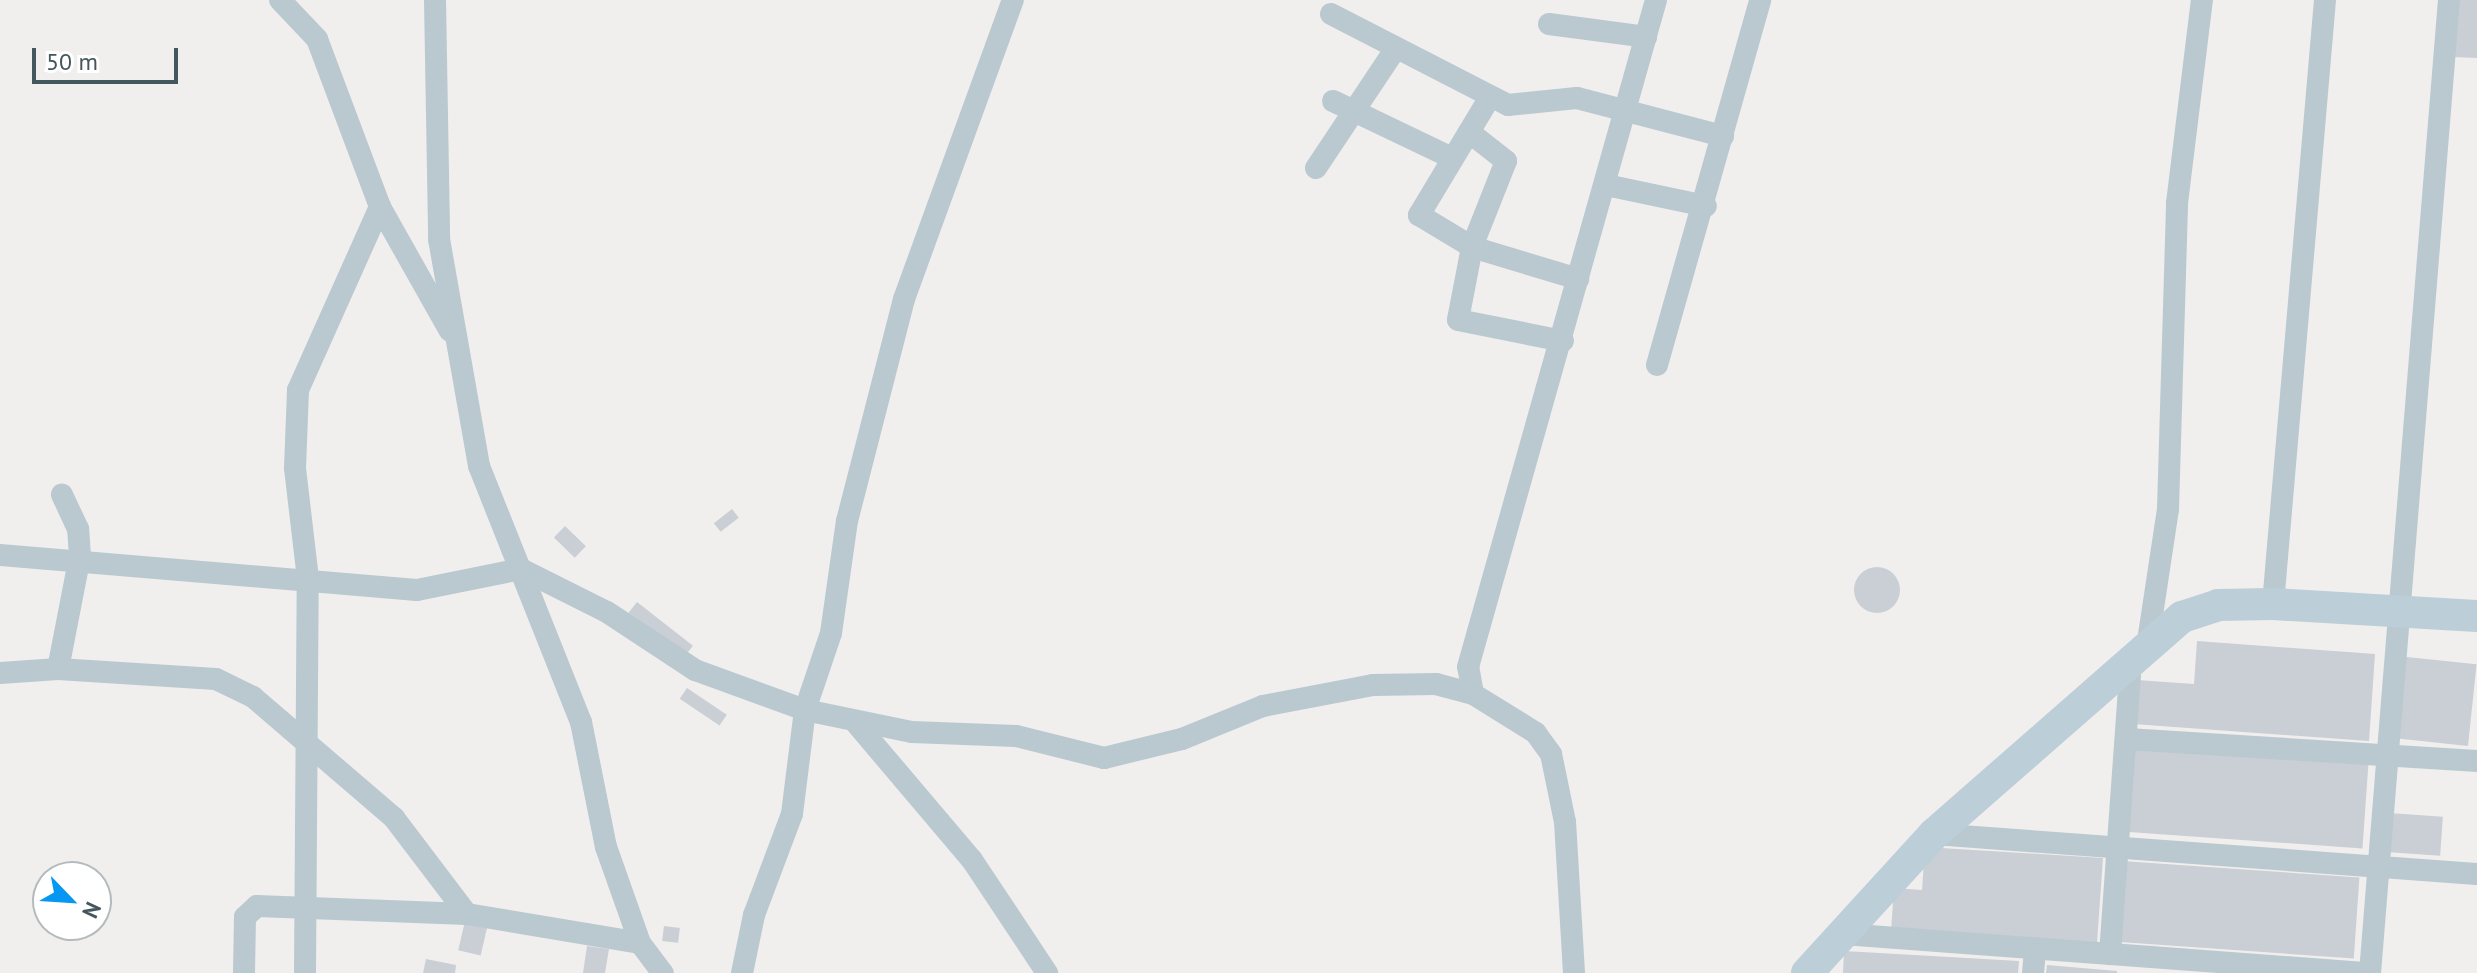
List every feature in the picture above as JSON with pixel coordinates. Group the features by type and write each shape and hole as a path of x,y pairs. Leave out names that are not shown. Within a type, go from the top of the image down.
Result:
{"street":[{"path":"280,0 317,39 380,207 460,349"},
{"path":"435,0 439,239 484,487 521,569 581,722 606,847 640,943 663,973"},
{"path":"742,973 754,915 792,814 805,710 831,633 847,521 904,299 1013,0"},
{"path":"1473,694 1468,667 1563,341 1656,0"},
{"path":"1657,365 1706,206 1760,0"},
{"path":"2110,954 2127,739 2139,655 2168,509 2177,203 2202,0"},
{"path":"2273,604 2325,0"},
{"path":"1843,934 2110,954 2143,965 2367,973 2449,0 2443,0"},
{"path":"1331,14 1508,105 1534,97 1577,98 1626,108 1723,136"},
{"path":"1549,24 1646,37"},
{"path":"1316,168 1396,48"},
{"path":"1490,97 1450,157 1419,215 1472,247 1578,279"},
{"path":"1333,101 1450,157"},
{"path":"1469,132 1506,161 1472,247 1458,320 1563,341"},
{"path":"1606,185 1706,206"},
{"path":"305,973 308,579 295,468 298,390 380,207"},
{"path":"58,669 77,565 78,529 62,495"},
{"path":"0,555 77,565 308,579 417,590 521,569 607,612 695,670 805,710 912,732 1016,736 1104,758 1182,739 1263,706 1373,685 1436,684 1473,694 1525,724 1551,754 1565,822 1574,973"},
{"path":"1807,973 1934,834 2182,617 2218,605 2273,604 2477,616"},
{"path":"0,673 58,669 216,679 253,697 306,747 394,818 467,914"},
{"path":"855,722 972,860 1047,973"},
{"path":"2127,739 2477,761"},
{"path":"1934,834 2477,874"},
{"path":"244,973 245,917 257,906 467,914 640,943"},
{"path":"2033,973 2035,948"}],"building":[{"path":"2456,0 2477,0 2477,58 2453,57"},
{"path":"732,509 739,518 721,532 714,523"},
{"path":"565,526 586,546 575,558 554,538"},
{"path":"1877,567 1893,574 1900,590 1893,606 1877,613 1861,606 1854,590 1861,574"},
{"path":"637,602 693,646 684,657 628,613"},
{"path":"2197,641 2375,654 2369,741 2133,724 2137,680 2194,684"},
{"path":"2397,656 2477,664 2468,746 2388,738"},
{"path":"687,688 727,715 720,726 680,699"},
{"path":"2131,747 2368,764 2362,848 2125,832"},
{"path":"2389,813 2443,817 2440,856 2386,852"},
{"path":"1925,847 2103,858 2097,943 1891,931 1894,888 1922,890"},
{"path":"2122,861 2359,878 2354,958 2116,942"},
{"path":"465,921 487,926 481,955 458,950"},
{"path":"664,926 680,928 678,943 662,941"},
{"path":"587,946 609,949 605,973 583,973"},
{"path":"1844,951 2019,961 2018,973 1843,973"},
{"path":"426,959 456,965 455,973 423,973"},
{"path":"2047,965 2117,971 2117,973 2046,973"}]}
